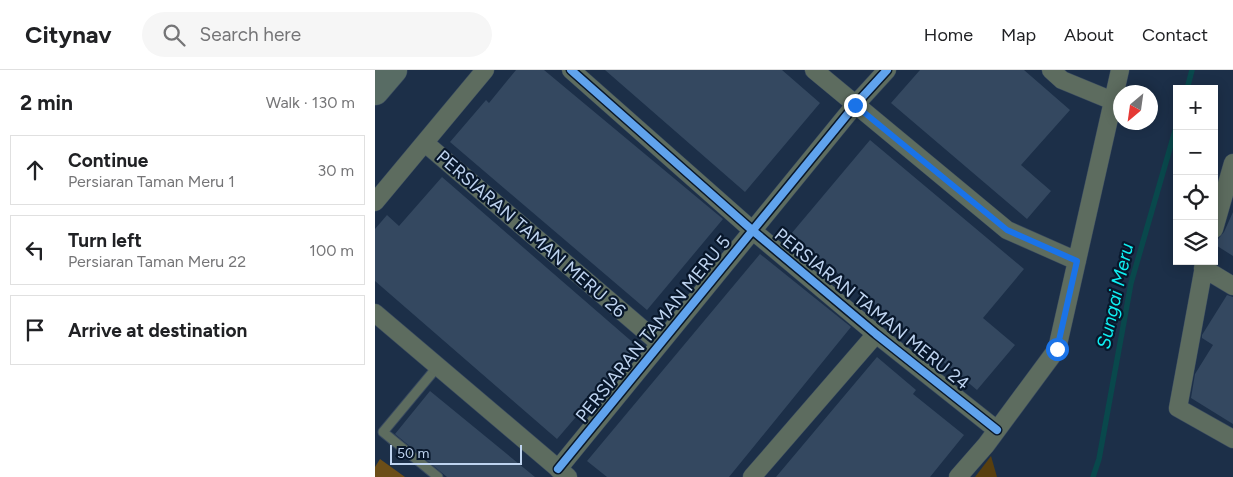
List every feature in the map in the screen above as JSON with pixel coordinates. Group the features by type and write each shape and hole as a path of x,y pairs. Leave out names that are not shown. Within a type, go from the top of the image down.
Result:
{"main road":[{"path":"375,91 393,70"}],"street":[{"path":"375,202 485,70"},
{"name":"PERSIARAN TAMAN MERU 24","path":"571,70 752,230 876,334 997,430"},
{"path":"813,70 1007,230 1077,261"},
{"name":"PERSIARAN TAMAN MERU 5","path":"563,473 660,344 855,105 887,70"},
{"path":"958,477 997,430 1057,349 1113,101 1062,80 1051,70"},
{"path":"1117,85 1120,70"},
{"name":"PERSIARAN TAMAN MERU 26","path":"425,143 660,344"},
{"path":"1217,220 1233,163"},
{"path":"1233,286 1204,265 1178,408 1233,439"},
{"path":"375,313 563,473"},
{"path":"752,477 876,334"}],"lane":[{"path":"438,366 383,432 438,477"}],"shaded area":[{"path":"991,456 997,477 975,477"},
{"path":"380,459 405,477 375,477 375,467"}],"building":[{"path":"516,70 544,70 723,219 647,310 450,142 486,100 489,103"},
{"path":"605,70 782,70 820,103 745,192"},
{"path":"920,70 1024,70 1070,110 1021,165 1051,191 1027,219 891,103"},
{"path":"870,140 1024,269 983,318 1015,345 977,390 791,234"},
{"path":"442,177 637,346 557,439 375,281 375,229 387,215 399,226"},
{"path":"1233,212 1233,256 1218,247 1218,239 1224,232"},
{"path":"760,254 851,327 729,477 607,477 587,461"},
{"path":"1227,295 1233,297 1233,424 1191,398 1195,374 1213,345 1202,338 1202,335"},
{"path":"877,357 916,390 913,394 964,435 930,477 776,477"},
{"path":"430,391 535,477 447,477 395,434"}],"waterway":[{"name":"Sungai Meru","path":"1188,85 1192,70"},
{"name":"Sungai Meru","path":"1093,477 1099,459 1131,283 1175,130"}],"cycle path":[{"path":"571,70 752,230 876,334 997,430"},
{"path":"558,469 855,105 887,70"}],"route":[{"path":"855,105 1007,230 1077,261 1057,349"}]}
